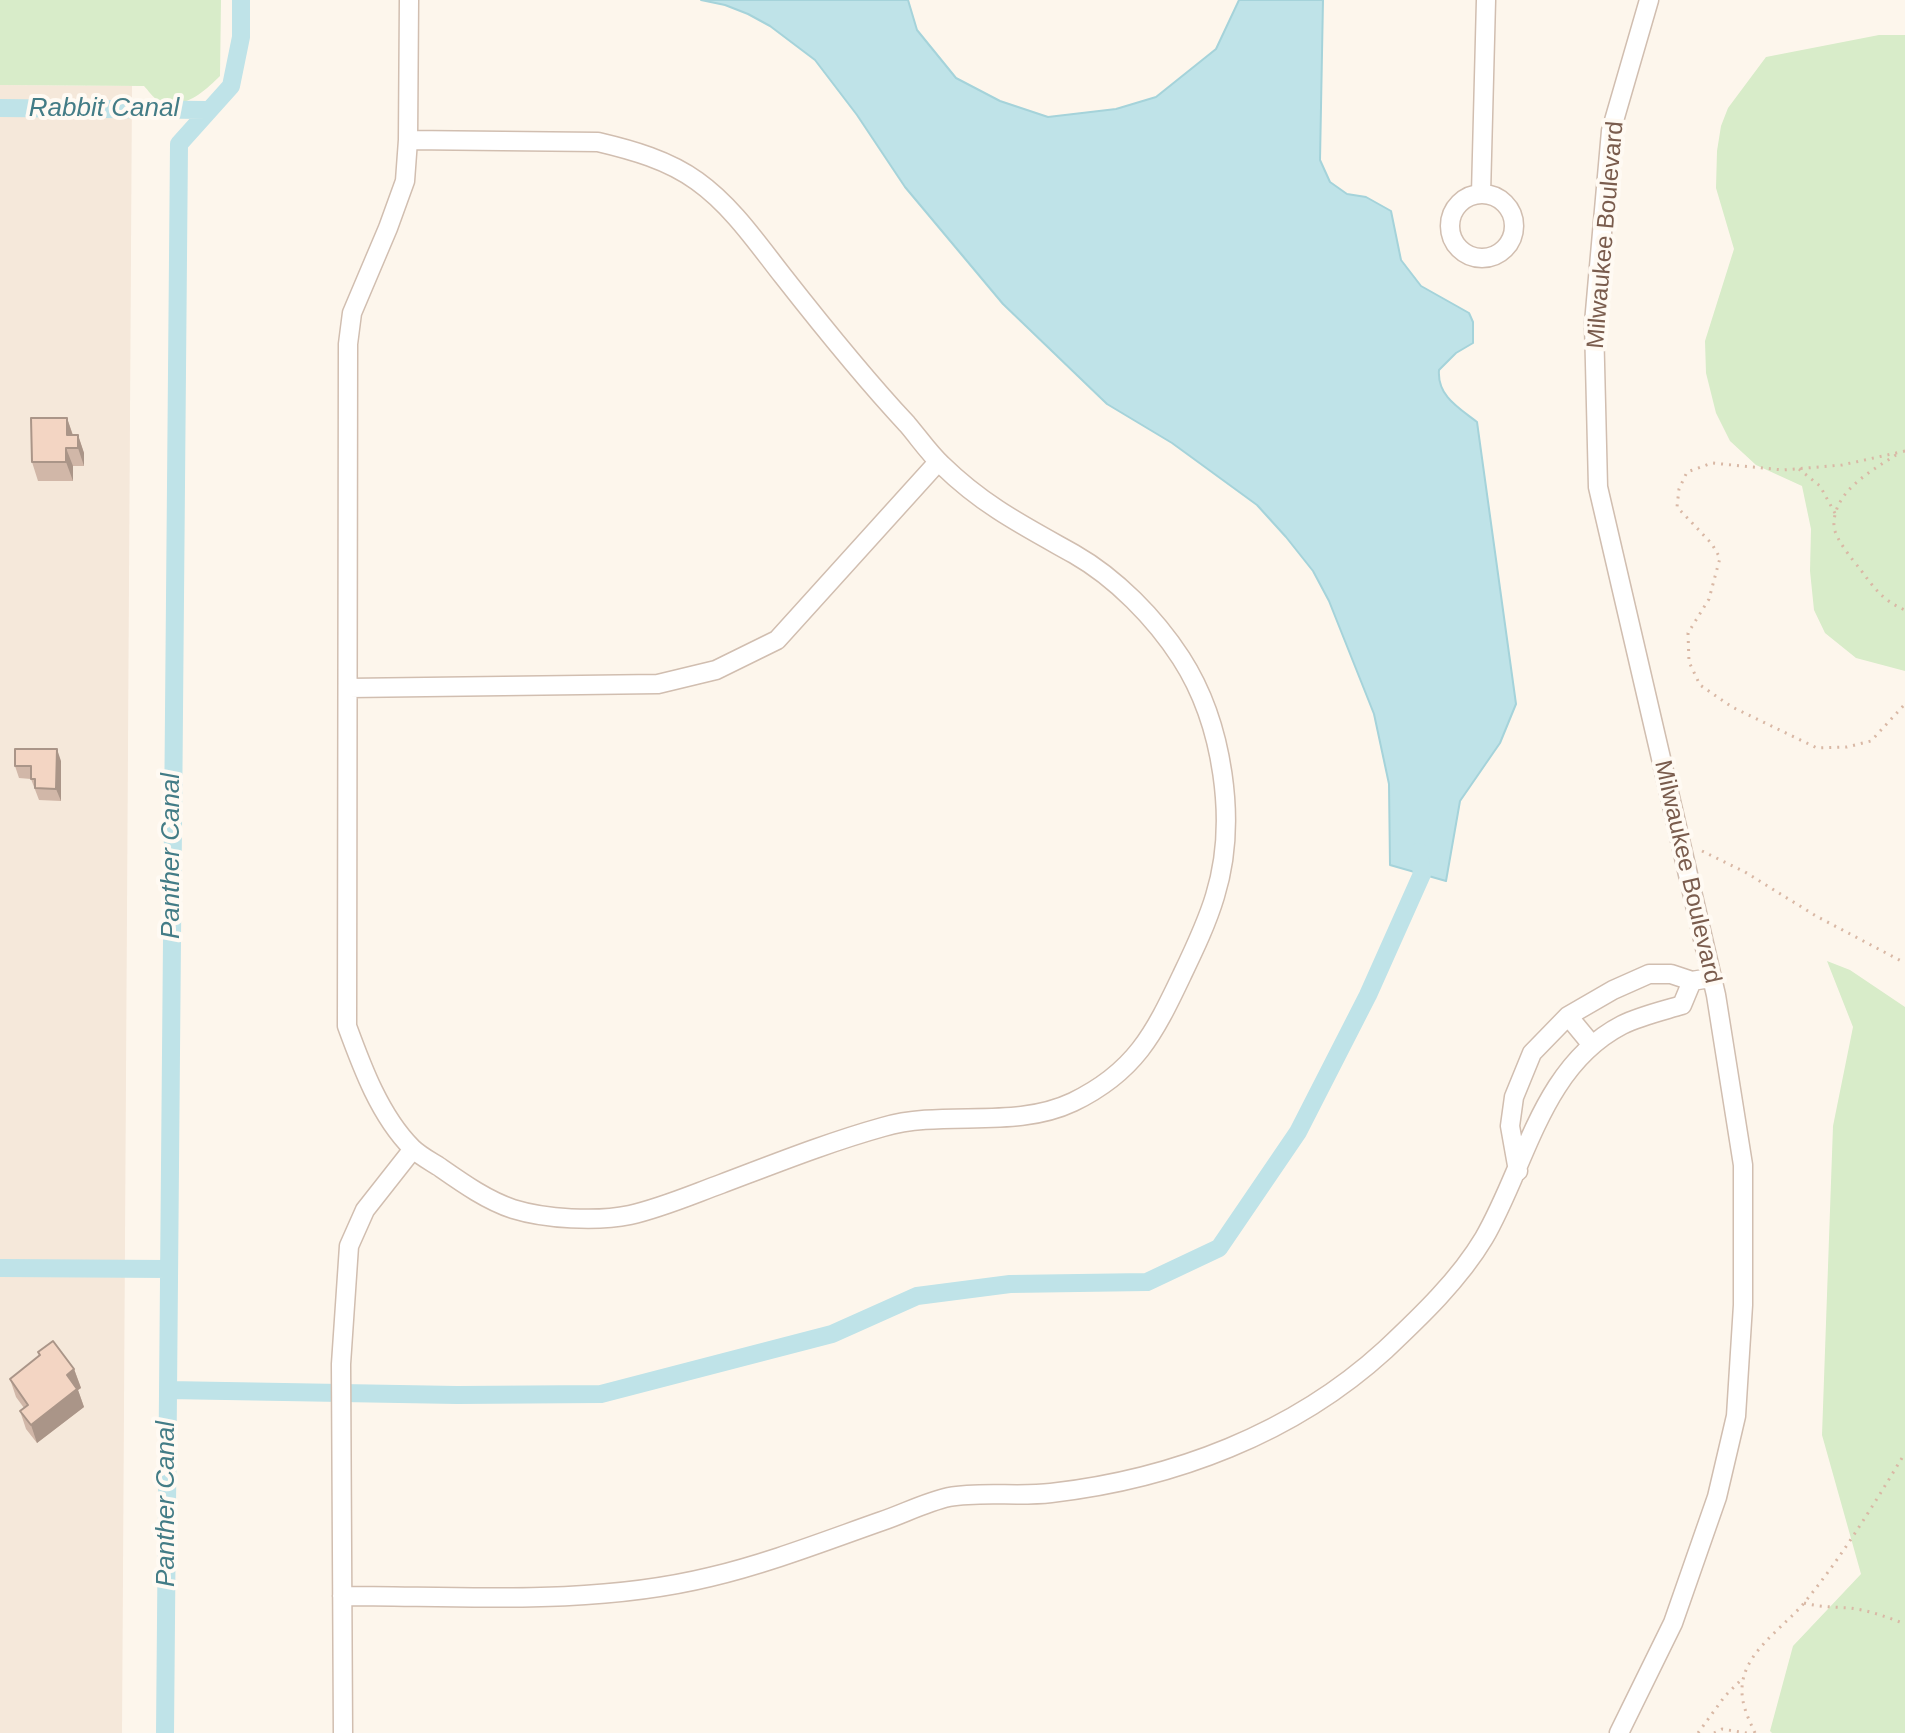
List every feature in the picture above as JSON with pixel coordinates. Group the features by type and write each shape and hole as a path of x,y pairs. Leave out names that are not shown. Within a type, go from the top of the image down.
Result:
{"street":[{"path":"408,140 598,142 666,163 695,179 719,199 745,228 867,381 938,462 985,503 1074,554 1117,586 1146,613 1181,657 1202,696 1217,747 1224,792 1225,827 1220,872 1215,895 1195,947 1146,1044 1134,1060 1095,1089 1071,1103 1045,1112 1003,1117 930,1119 886,1126 664,1205 602,1220 513,1209 461,1182 413,1149 391,1120 362,1066 347,1026 348,344 352,313 405,181 409,0"},
{"path":"1481,194 1486,0"},
{"name":"Milwaukee Boulevard","path":"1619,1733 1673,1623 1717,1497 1736,1416 1743,1305 1743,1165 1712,978 1598,487 1594,323 1611,131 1649,0"},
{"path":"349,688 658,684 716,670 777,640 938,462"},
{"path":"1518,1171 1510,1126 1514,1097 1532,1053 1568,1016 1649,974 1671,974 1692,981 1712,978"},
{"path":"342,1596 547,1597 661,1587 748,1567 949,1497 1086,1488 1192,1464 1269,1431 1320,1399 1385,1350 1462,1269 1483,1240 1556,1085 1592,1045 1624,1024 1682,1005 1692,981"},
{"path":"1568,1016 1592,1045"},
{"path":"343,1733 341,1364 349,1246 365,1210 413,1149"}],"path":[{"path":"1903,452 1842,465 1783,470 1712,463 1687,472 1679,489 1677,507 1712,544 1720,558 1719,571 1709,599 1688,633 1689,662 1700,685 1817,748 1847,747 1871,741 1905,704"},
{"path":"1903,452 1861,476 1837,507 1834,529 1885,602 1905,610"},
{"path":"1799,469 1820,486 1836,515"},
{"path":"1680,844 1745,872 1816,916 1905,963"},
{"path":"1698,1733 1725,1696 1743,1679 1756,1654 1804,1603 1878,1499 1905,1453"},
{"path":"1804,1603 1852,1608 1905,1624"},
{"path":"1743,1679 1743,1708 1755,1733"},
{"path":"1714,1733 1722,1729 1747,1733"}],"shaded area":[{"path":"0,85 132,86 122,1733 0,1733"}],"green space":[{"path":"0,0 221,0 220,76 200,94 175,104 156,99 144,86 0,85"},
{"path":"1879,35 1905,35 1905,671 1856,658 1825,633 1814,610 1810,571 1811,529 1802,486 1756,465 1730,441 1716,413 1706,373 1705,341 1734,249 1716,188 1717,151 1728,108 1766,57"},
{"path":"1827,961 1850,970 1905,1007 1905,1733 1770,1731 1793,1646 1861,1574 1822,1435 1833,1126 1853,1027"}],"water":[{"path":"701,0 908,0 917,30 956,78 1000,101 1048,117 1116,109 1156,97 1216,49 1239,0 1323,0 1320,160 1330,182 1347,194 1366,197 1391,211 1401,260 1421,286 1469,313 1473,322 1473,343 1456,353 1439,370 1439,379 1450,400 1477,422 1516,704 1500,743 1460,801 1446,881 1390,865 1389,784 1374,714 1329,601 1313,571 1286,537 1257,505 1172,443 1107,404 1003,304 905,187 857,115 815,60 770,26 748,14"}],"building":[{"path":"31,418 67,418 67,435 78,435 78,448 66,448 66,462 32,462"},
{"path":"15,749 57,749 56,789 35,788 31,766 15,766"},
{"path":"53,1341 74,1369 67,1375 77,1389 31,1425 20,1411 28,1405 10,1379"}],"waterway":[{"name":"Panther Canal","path":"165,1733 179,144 231,86 241,37 241,0"},
{"name":"Rabbit Canal","path":"0,108 207,110"},
{"path":"168,1390 601,1394 832,1334 917,1296 1010,1284 1147,1282 1219,1248 1298,1132 1368,995 1422,874 1419,852"},
{"path":"0,1268 169,1269"}]}
